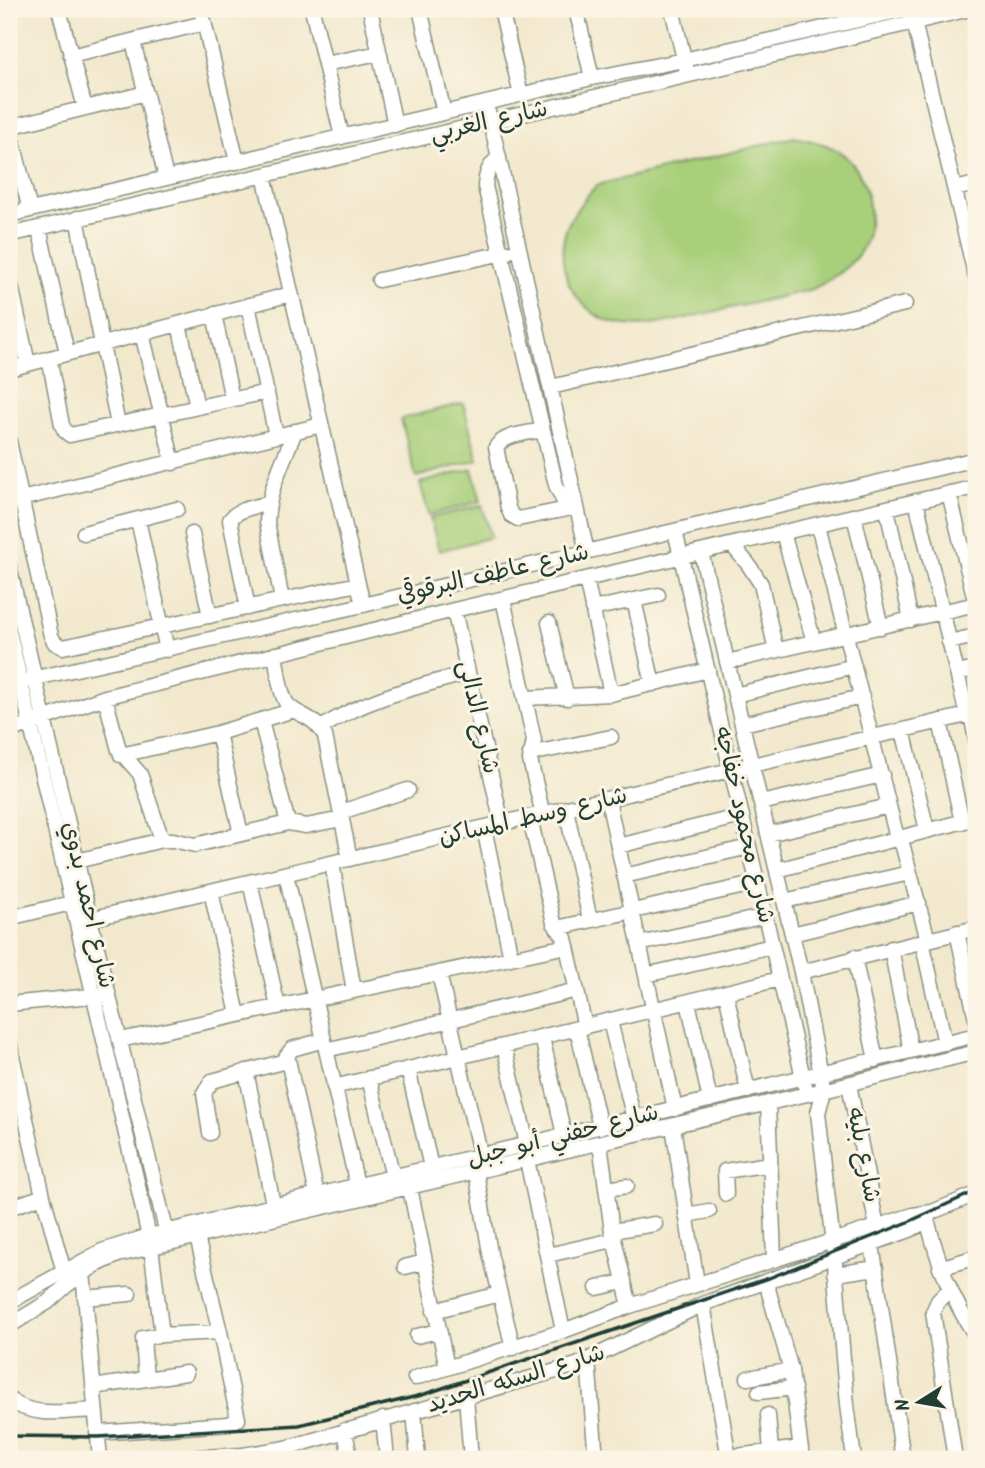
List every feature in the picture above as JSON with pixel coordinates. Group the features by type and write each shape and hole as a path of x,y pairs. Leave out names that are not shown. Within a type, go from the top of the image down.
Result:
{"street":[{"path":"59,9 85,108"},
{"path":"312,9 342,137"},
{"path":"370,9 395,125"},
{"path":"420,9 444,113"},
{"path":"501,9 521,95"},
{"path":"576,9 592,78"},
{"path":"672,9 687,75"},
{"name":"شارع الغربي","path":"9,215 592,78 910,13 970,9"},
{"path":"910,13 955,189 971,230 976,278"},
{"name":"شارع الغربي","path":"9,236 687,75 910,13"},
{"path":"71,56 134,41 203,16 237,162"},
{"path":"134,41 166,178"},
{"path":"324,64 379,53"},
{"path":"30,210 9,127 146,93"},
{"path":"487,103 587,552"},
{"path":"499,157 490,164 485,186 558,493 569,505 577,507"},
{"path":"264,175 363,605"},
{"path":"955,189 976,184"},
{"path":"77,218 118,425"},
{"path":"39,228 67,353"},
{"path":"379,280 520,249"},
{"path":"507,280 526,276"},
{"path":"9,277 28,363"},
{"path":"9,369 292,294"},
{"path":"551,387 905,304"},
{"path":"248,305 276,436"},
{"path":"214,314 232,400"},
{"path":"179,324 197,407"},
{"path":"142,333 173,463"},
{"path":"49,358 65,431 70,435 267,392"},
{"path":"15,501 321,425"},
{"path":"543,430 500,441 496,447 511,515 517,519 577,507"},
{"path":"282,600 267,522 269,503 295,431"},
{"path":"9,441 15,501 51,636 55,643 63,647 358,584"},
{"name":"شارع عاطف البرقوقي","path":"14,683 363,605 976,459"},
{"name":"شارع عاطف البرقوقي","path":"9,732 105,696 454,610 976,487"},
{"path":"727,662 976,604 949,493"},
{"path":"916,501 949,642 976,740"},
{"path":"248,608 230,520 240,511 269,503"},
{"path":"84,533 177,509"},
{"path":"887,509 911,620"},
{"path":"854,516 881,627"},
{"path":"138,520 167,650"},
{"path":"818,525 895,830 919,903 945,1043"},
{"name":"شارع محمود خفاجه","path":"675,531 807,1094 818,1113"},
{"path":"783,533 814,642"},
{"path":"192,534 210,616"},
{"path":"732,545 761,584 776,651"},
{"name":"شارع محمود خفاجه","path":"701,552 801,972 824,1090"},
{"name":"شارع احمد بدوي","path":"9,566 90,919 168,1237"},
{"path":"586,579 611,694"},
{"path":"592,609 658,595"},
{"path":"503,599 534,740 530,754 536,816 556,928 563,934 577,990 581,1028 600,1127"},
{"path":"634,600 653,684"},
{"name":"شارع الدالى","path":"454,610 502,824"},
{"path":"549,622 567,698"},
{"name":"شارع احمد بدوي","path":"9,632 14,683 29,724 150,1241 163,1335"},
{"path":"949,642 976,636"},
{"path":"275,654 285,700 294,710 307,716 321,728 328,744 350,859"},
{"path":"735,695 854,666"},
{"path":"957,673 976,669"},
{"path":"524,698 611,694 708,670"},
{"path":"321,728 380,697 468,673"},
{"path":"105,696 121,755 137,768 140,774 162,840"},
{"path":"742,724 862,697"},
{"path":"121,755 218,733 294,710"},
{"name":"شارع وسط المساكن","path":"90,919 971,714"},
{"path":"261,721 288,823"},
{"path":"777,870 969,820 940,721"},
{"path":"903,730 927,830"},
{"path":"218,733 241,834"},
{"path":"530,754 611,737"},
{"path":"761,803 882,775"},
{"path":"77,861 162,840 195,845 288,823 306,826 408,790"},
{"path":"608,800 675,1108"},
{"path":"768,834 889,806"},
{"path":"566,809 590,920"},
{"path":"618,846 742,816"},
{"path":"484,828 511,958"},
{"path":"624,876 749,847"},
{"path":"332,863 354,991"},
{"path":"784,901 910,873"},
{"path":"286,874 357,1185"},
{"path":"250,882 278,1007"},
{"path":"556,928 758,883"},
{"path":"211,891 237,1015"},
{"path":"9,918 71,903"},
{"path":"792,934 919,903"},
{"path":"639,944 765,916"},
{"path":"801,972 976,928"},
{"path":"957,932 976,1018"},
{"path":"120,1040 567,946"},
{"path":"646,975 772,946"},
{"path":"891,948 911,1051"},
{"path":"854,957 876,1060"},
{"path":"439,973 480,1166 499,1294 513,1348"},
{"path":"334,1087 780,978"},
{"path":"210,1133 204,1101 207,1087 219,1078 282,1062 296,1047 325,1045 450,1020 577,990"},
{"path":"726,993 748,1091"},
{"path":"9,1004 109,995"},
{"path":"688,1002 710,1100"},
{"path":"610,1021 634,1119"},
{"name":"شارع حفني أبو جبل","path":"150,1241 275,1212 410,1188 480,1166 527,1144 976,1035"},
{"path":"542,1037 564,1135"},
{"path":"9,1042 12,1072 65,1278"},
{"path":"504,1046 527,1144"},
{"name":"شارع حفني أبو جبل","path":"168,1237 197,1237 275,1212 317,1195 431,1167 480,1166 527,1160 976,1052"},
{"path":"287,1055 317,1195"},
{"path":"408,1069 431,1167"},
{"path":"246,1071 275,1212"},
{"path":"369,1078 393,1177"},
{"name":"شارع بليه","path":"849,1084 877,1227"},
{"path":"824,1090 818,1113 854,1459"},
{"path":"768,1103 774,1259"},
{"path":"673,1126 696,1284"},
{"path":"600,1143 613,1235 630,1306"},
{"path":"527,1160 563,1331"},
{"path":"726,1194 725,1171 769,1164"},
{"path":"606,1189 627,1186"},
{"path":"410,1188 447,1368"},
{"name":"شارع السكه الحديد","path":"161,1459 287,1454 345,1430 588,1360 703,1304 910,1230 929,1216 976,1194"},
{"path":"9,1208 43,1196"},
{"path":"686,1215 709,1211"},
{"name":"شارع السكه الحديد","path":"415,1378 913,1215 929,1216"},
{"path":"929,1216 940,1268 961,1313 976,1336"},
{"path":"548,1255 655,1224"},
{"path":"97,1433 234,1423 238,1413 197,1237"},
{"path":"9,1302 83,1273 150,1241"},
{"path":"9,1326 48,1302 65,1278 111,1247 150,1241"},
{"path":"872,1244 903,1459"},
{"path":"940,1268 976,1257"},
{"path":"405,1267 424,1262"},
{"path":"835,1274 876,1268"},
{"path":"83,1273 100,1459"},
{"path":"597,1288 623,1282"},
{"path":"703,1304 729,1458 771,1451 802,1453 791,1370 765,1282"},
{"path":"949,1290 938,1301 933,1312 955,1459"},
{"path":"85,1298 129,1294"},
{"path":"434,1311 499,1294"},
{"path":"416,1336 438,1331"},
{"path":"146,1379 142,1339 163,1335 220,1332"},
{"path":"588,1360 596,1459"},
{"path":"748,1378 791,1370"},
{"path":"93,1387 186,1373"},
{"path":"759,1392 794,1388"},
{"path":"466,1397 471,1459"},
{"path":"9,1399 23,1409 34,1412 95,1410"},
{"path":"414,1410 418,1459"},
{"path":"768,1415 771,1451"},
{"path":"383,1419 387,1459"},
{"path":"345,1430 350,1459"}],"green space":[{"path":"794,137 824,144 844,155 856,168 866,190 870,214 863,247 854,260 827,281 813,289 675,321 641,326 618,324 601,318 586,307 573,292 563,261 564,237 573,215 597,185"},
{"path":"463,403 478,460 416,477 401,419"},
{"path":"472,469 481,501 429,515 420,483"},
{"path":"482,505 491,537 439,551 430,518"}],"railway":[{"path":"9,1436 98,1437 299,1425 422,1395 769,1278 906,1223 976,1191"}]}
